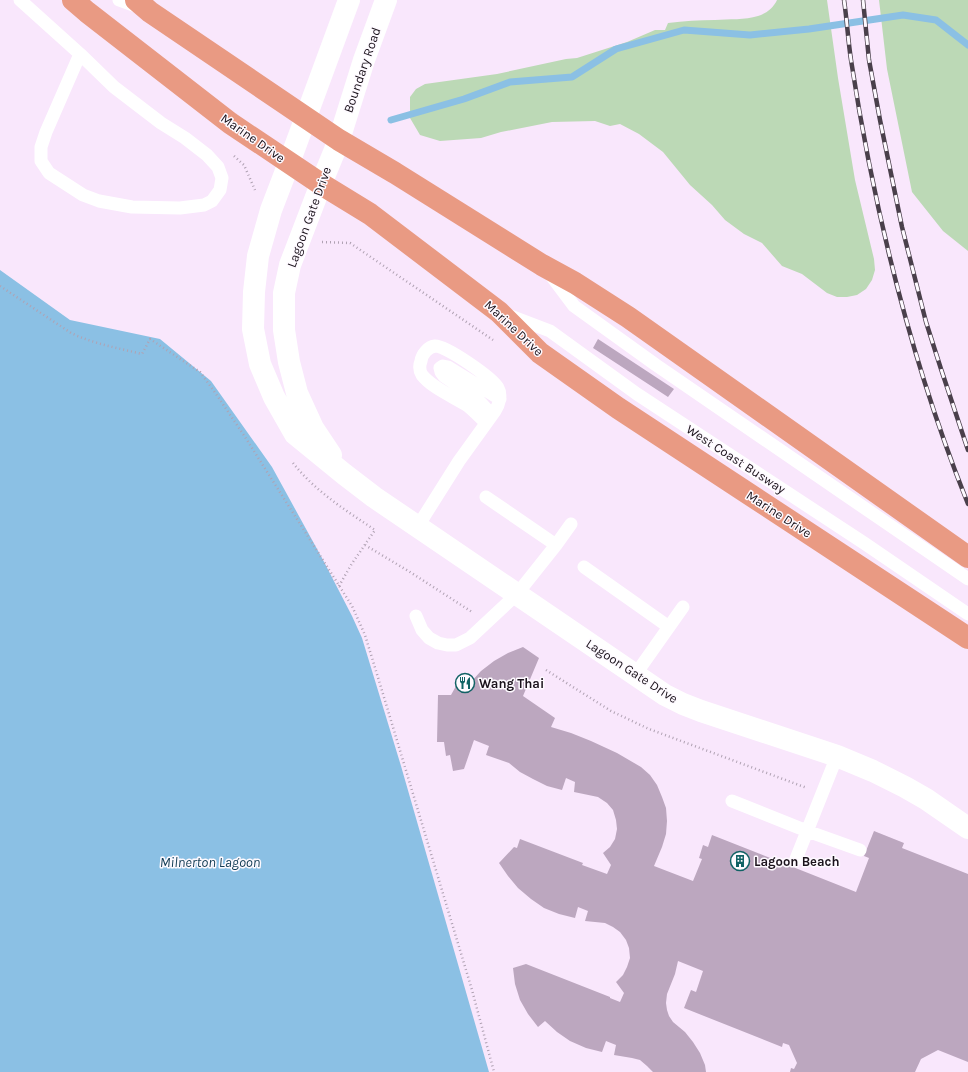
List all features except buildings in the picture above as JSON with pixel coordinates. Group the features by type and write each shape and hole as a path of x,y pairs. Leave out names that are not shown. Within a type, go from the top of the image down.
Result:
{"main road":[{"name":"Marine Drive","path":"73,0 224,119 321,184 370,214 499,312 540,354 611,404 968,638"},
{"path":"143,6 338,140 395,173 635,321 968,557"}],"street":[{"path":"306,118 349,0"},
{"name":"Boundary Road","path":"338,140 364,60 386,0"},
{"name":"Lagoon Gate Drive","path":"306,118 271,210 258,256 254,292 254,329 260,364 274,397 295,434 374,497 665,695 683,704 837,756 873,771 926,799 968,828"},
{"name":"Lagoon Gate Drive","path":"338,140 290,265 284,293 284,330 288,362 297,393 313,428 344,474"}],"lane":[{"path":"20,0 80,54 114,87 161,123 185,138 207,155 218,167 222,178 220,190 212,201 204,205 180,208 146,208 125,206 99,201 83,195 49,173 41,161 41,147 80,54"},
{"path":"118,0 143,6"},
{"path":"542,265 574,306 656,365 968,579"},
{"name":"West Coast Busway","path":"499,312 550,331 637,394 864,543 968,614"},
{"path":"418,526 459,461 489,419 499,405 500,399 498,388 490,378 452,352 440,346 434,346 426,350 421,358 419,367 426,380 489,419"},
{"path":"489,419 482,404 475,397 444,376 440,368 443,366 448,367 500,399"},
{"path":"486,497 556,544"},
{"path":"416,616 422,630 429,638 438,643 456,645 470,638 517,594 571,524"},
{"path":"584,567 669,627"},
{"path":"636,675 683,607"},
{"path":"796,859 837,756"},
{"path":"732,801 807,831 860,850"}],"path":[{"path":"244,165 256,192"},
{"path":"0,286 71,333 84,339 142,354 150,340 200,372 214,390 245,437 352,606 365,635 376,670 472,990 494,1072"},
{"path":"365,544 487,622"},
{"path":"546,670 611,711 649,729 728,760 822,793"}],"green space":[{"path":"777,0 827,0 855,180 874,259 875,270 872,280 866,289 857,295 837,297 827,293 802,274 782,266 762,243 744,234 725,220 712,205 690,185 663,152 639,134 620,124 610,126 595,121 552,122 501,132 481,138 440,141 420,135 410,118 410,97 416,89 425,84 497,74 577,58 627,42 655,30 665,30 668,23 742,19 753,17 767,12"},
{"path":"879,0 968,0 968,251 943,231 912,192 887,69"}],"water":[{"name":"Milnerton Lagoon","path":"0,270 70,320 160,339 211,381 272,467 322,558 362,638 401,766 489,1072 0,1072"}],"waterway":[{"path":"391,120 464,99 510,82 572,77 616,49 684,30 750,35 809,29 903,15 936,20 968,45"}],"railway":[{"path":"844,0 851,60 860,116 883,229 897,286 929,397 968,504"},
{"path":"863,0 869,60 902,227 926,322 968,450"}],"place":[{"name":"Wang Thai","path":"465,683"},
{"name":"Lagoon Beach","path":"740,861"}]}
